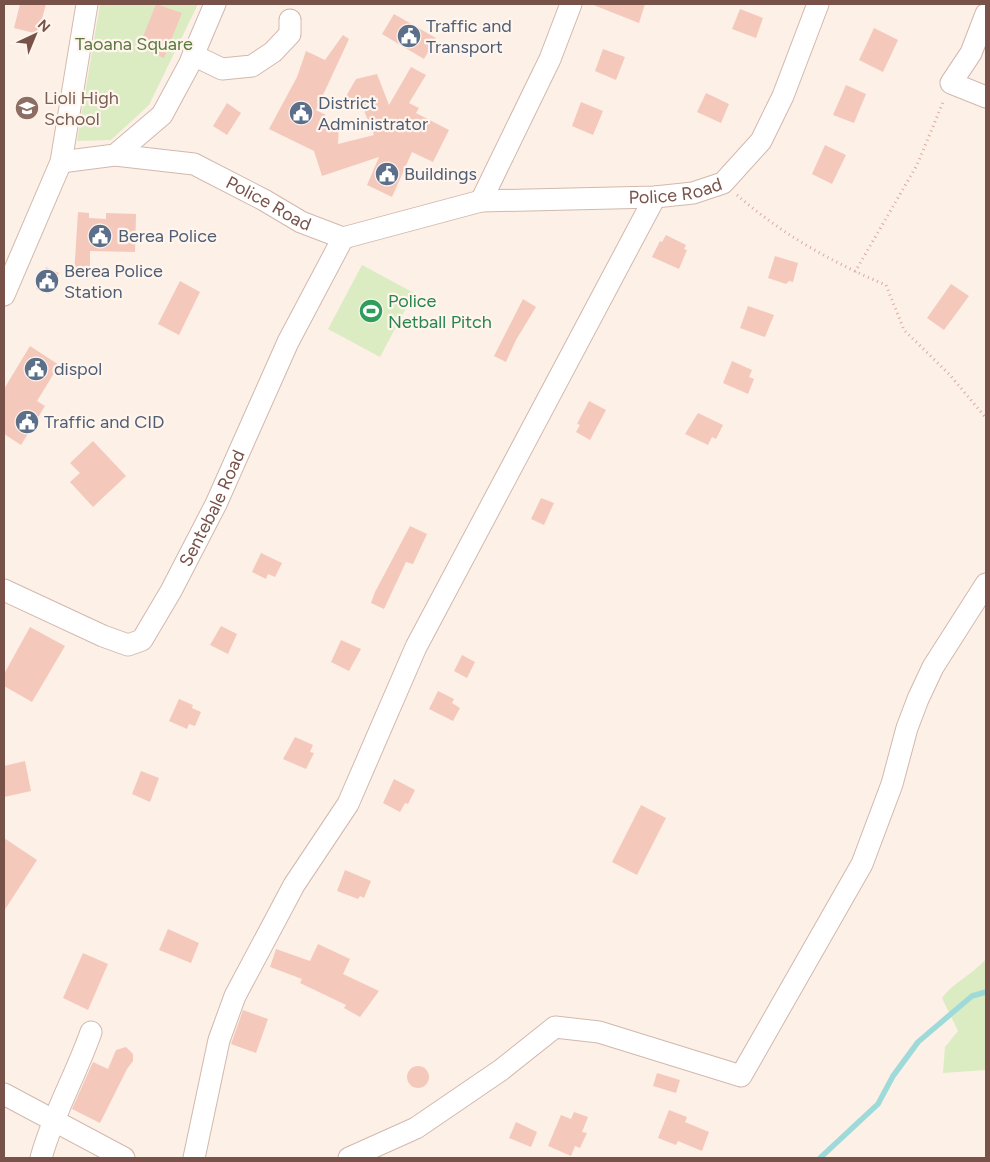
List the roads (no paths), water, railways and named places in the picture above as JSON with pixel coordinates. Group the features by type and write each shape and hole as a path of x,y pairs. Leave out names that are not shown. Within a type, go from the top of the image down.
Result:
{"street":[{"path":"4,295 61,162 87,4"},
{"path":"114,155 162,115 193,55 215,4"},
{"path":"481,201 550,59 571,4"},
{"name":"Police Road","path":"61,162 114,155 194,164 264,200 301,222 343,238 481,201 654,197 693,193 723,183 761,141 783,96 818,4"},
{"path":"986,14 971,53 951,84 986,97"},
{"path":"193,55 222,69 252,66 273,52 290,34 290,20"},
{"path":"194,1158 219,1040 235,996 294,885 348,804 416,647 654,197"},
{"name":"Sentebale Road","path":"4,590 103,636 128,645 142,640 171,591 216,504 288,342 343,238"},
{"path":"349,1158 416,1128 500,1070 555,1027 599,1032 741,1076 862,864 892,784 910,720 933,667 986,584"},
{"path":"950,641 986,613"},
{"path":"40,1158 53,1120 82,1057 91,1032"},
{"path":"4,1094 124,1158"}],"waterway":[{"path":"820,1158 878,1104 893,1076 918,1042 972,996 986,992"}],"place":[{"name":"Traffic and Transport","path":"409,36"},
{"name":"Lioli High School","path":"27,108"},
{"name":"District Administrator","path":"301,113"},
{"name":"Buildings","path":"387,174"},
{"name":"Berea Police","path":"100,236"},
{"name":"Berea Police Station","path":"47,281"},
{"name":"Police Netball Pitch","path":"371,311"},
{"name":"dispol","path":"36,369"},
{"name":"Traffic and CID","path":"27,422"}],"park label":[{"name":"Taoana Square","path":"134,44"}]}
